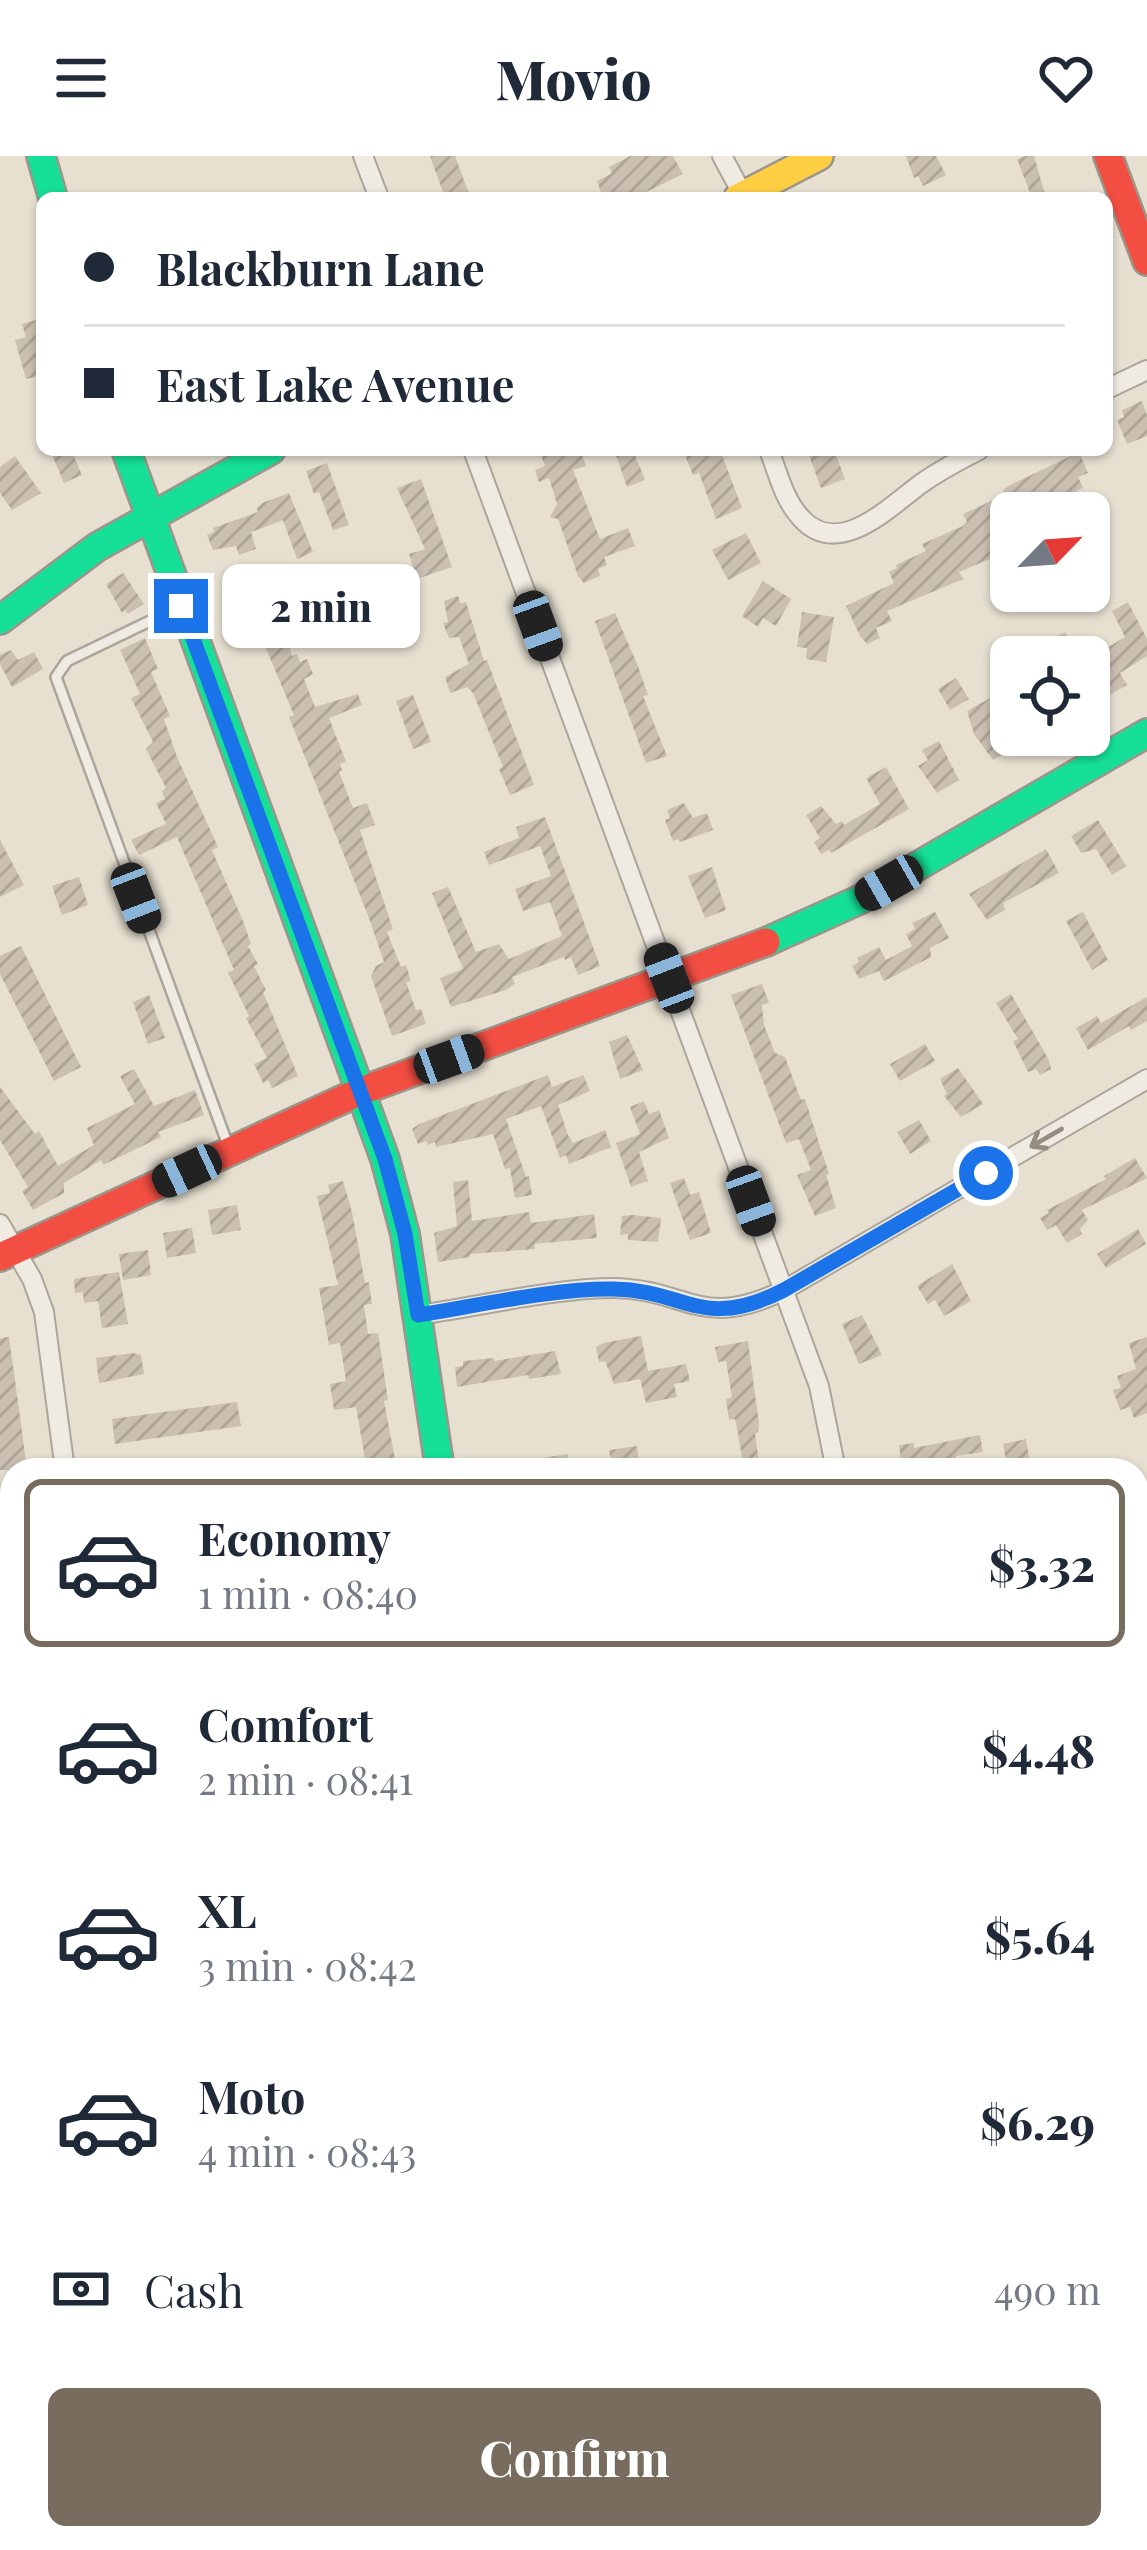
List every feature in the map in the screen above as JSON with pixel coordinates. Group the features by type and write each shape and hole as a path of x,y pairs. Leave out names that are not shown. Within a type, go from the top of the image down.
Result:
{"street":[{"path":"41,156 51,192"},
{"path":"363,156 377,192"},
{"path":"722,156 739,192"},
{"path":"751,192 819,156"},
{"path":"1108,156 1146,259"},
{"path":"1113,386 1147,370"},
{"path":"128,456 395,1194 438,1458"},
{"path":"0,620 97,548 260,456"},
{"path":"475,456 827,1410 834,1458"},
{"path":"772,456 799,517 826,534 860,527 969,456"},
{"path":"8,1253 361,1091 793,932 859,900 1147,733"},
{"path":"418,1315 613,1288 708,1310 729,1309 784,1290 1147,1079"},
{"path":"0,1224 8,1253 44,1312 63,1458"}],"lane":[{"path":"181,606 67,661 56,676 230,1151"}],"building":[{"path":"430,156 455,156 468,192 443,192"},
{"path":"630,156 673,156 683,174 646,192 601,192 597,181 612,173 609,167"},
{"path":"906,156 936,156 946,175 923,186 918,176 914,178"},
{"path":"1034,156 1044,192 1030,192 1017,159"},
{"path":"36,320 36,376 26,379 15,340 26,337 22,324"},
{"path":"1142,401 1147,436 1127,444 1117,420 1124,417 1122,410"},
{"path":"15,456 41,493 12,510 0,493 0,467"},
{"path":"53,456 74,456 82,475 64,483"},
{"path":"541,456 582,456 586,466 573,470 600,539 628,528 635,546 604,557 607,565 598,569 600,576 584,583 558,519 550,517 557,504 549,478 539,482 535,470 545,466"},
{"path":"616,456 635,456 645,480 627,487"},
{"path":"685,456 722,456 742,508 716,519 699,473 693,475"},
{"path":"809,456 836,456 845,479 821,488"},
{"path":"1071,456 1081,456 1088,473 1078,477 1083,488 1074,492 1003,492"},
{"path":"327,463 349,525 333,530 306,471"},
{"path":"421,479 452,567 417,579 409,554 425,549 397,488"},
{"path":"289,493 313,552 297,559 283,520 251,532 256,549 239,555 236,546 213,550 207,535 213,528 258,512 262,503"},
{"path":"990,502 990,559 959,572 963,579 887,611 892,621 876,628 880,638 867,644 846,606 894,583 889,572 896,565 926,551 922,544 963,526 967,522 963,514"},
{"path":"746,533 761,563 728,580 712,550"},
{"path":"259,571 264,586 271,584 292,656 297,654 300,662 307,659 313,674 304,679 315,707 358,694 362,705 329,718 346,762 340,764 339,772 353,808 367,803 375,825 360,830 393,929 387,932 401,967 406,965 411,981 406,982 426,1024 392,1036 371,976 384,962 289,717 294,715 237,580"},
{"path":"123,573 144,604 128,614 122,613 106,584"},
{"path":"763,581 791,599 776,626 763,618 758,627 742,616"},
{"path":"458,596 461,604 466,602 484,661 534,785 510,795 473,693 467,687 450,693 445,677 469,664 459,637 449,638 443,623 448,622 444,601"},
{"path":"1128,602 1147,639 1147,656 1120,673 1127,685 1110,695 1110,646 1125,637 1112,611"},
{"path":"802,612 834,617 826,662 806,659 807,648 797,647"},
{"path":"615,613 667,756 646,763 595,621"},
{"path":"145,638 158,669 151,672 170,716 164,719 177,757 218,847 212,850 243,921 263,992 298,1076 272,1088 268,1080 263,1083 254,1064 267,1058 246,1018 228,973 234,970 177,837 139,855 131,840 166,824 156,803 165,799 162,791 166,788 146,749 153,742 131,698 140,694 120,650"},
{"path":"11,650 18,660 34,652 43,669 12,687 0,664 0,655"},
{"path":"956,678 969,699 950,710 938,689"},
{"path":"413,695 431,742 413,749 396,701"},
{"path":"990,698 990,756 974,734 967,711"},
{"path":"939,741 959,780 937,793 918,766 928,760 922,750"},
{"path":"886,767 909,809 831,853 821,854 814,842 820,838 806,815 821,806 836,824 842,821 844,825 880,804 866,778"},
{"path":"684,803 693,818 707,813 713,830 673,841 665,820 670,818 667,810"},
{"path":"545,817 600,966 578,975 571,957 564,957 512,977 515,984 506,990 451,1007 440,978 463,969 432,893 448,887 476,952 499,944 509,959 562,936 550,902 523,911 515,889 551,876 540,846 489,865 484,852 519,838 516,827"},
{"path":"1098,820 1126,866 1112,875 1096,849 1081,853 1071,836"},
{"path":"0,840 24,885 0,897"},
{"path":"1046,849 1059,873 1003,903 1005,910 987,920 969,894"},
{"path":"712,867 726,910 705,918 688,876"},
{"path":"79,877 88,905 62,915 52,886"},
{"path":"935,912 949,938 930,948 931,957 884,981 879,971 859,979 852,966 859,962 857,958 879,947 886,960 912,946 906,934 915,929 912,923"},
{"path":"1083,912 1108,960 1092,970 1066,921"},
{"path":"21,946 81,1067 54,1081 0,974 0,956"},
{"path":"762,984 769,1003 762,1005 764,1025 775,1053 785,1057 801,1100 805,1099 829,1174 836,1208 815,1216 797,1175 811,1170 799,1139 786,1143 731,995"},
{"path":"1011,994 1049,1060 1051,1069 1040,1075 1036,1069 1028,1072 1013,1041 1018,1039 996,1003"},
{"path":"149,995 165,1038 148,1044 133,1002"},
{"path":"1147,997 1147,1021 1088,1050 1076,1028 1097,1016 1101,1023"},
{"path":"627,1035 643,1070 620,1079 609,1042"},
{"path":"925,1044 935,1061 900,1081 890,1064"},
{"path":"958,1068 983,1104 961,1117 944,1096 940,1079"},
{"path":"134,1069 154,1106 195,1090 204,1115 158,1132 161,1137 103,1165 101,1160 64,1183 64,1193 33,1210 22,1191 28,1187 0,1140 0,1087 35,1134 39,1131 58,1166 94,1145 87,1128 135,1104 120,1076"},
{"path":"548,1075 552,1087 583,1075 590,1091 558,1105 568,1135 573,1143 605,1130 611,1147 569,1164 566,1155 560,1158 541,1106 506,1119 532,1195 515,1198 510,1168 505,1169 493,1134 436,1147 435,1142 418,1144 412,1129 419,1124"},
{"path":"644,1101 649,1114 659,1110 669,1138 639,1152 648,1181 631,1187 616,1143 640,1134 630,1107"},
{"path":"919,1120 931,1141 910,1154 897,1132"},
{"path":"1135,1158 1147,1178 1082,1210 1088,1220 1080,1229 1082,1234 1067,1243 1056,1225 1047,1230 1040,1218 1047,1210"},
{"path":"684,1178 690,1195 699,1192 711,1233 690,1240 670,1183"},
{"path":"468,1180 472,1221 529,1212 531,1223 594,1214 597,1238 438,1262 434,1233 457,1226 453,1182"},
{"path":"343,1181 352,1212 372,1304 364,1305 368,1334 378,1333 395,1458 365,1458 356,1407 334,1410 330,1384 346,1381 340,1343 329,1345 319,1288 338,1285 317,1196 330,1193 328,1185"},
{"path":"237,1205 241,1230 212,1235 208,1210"},
{"path":"622,1216 661,1218 658,1242 620,1235"},
{"path":"192,1228 196,1253 167,1258 163,1233"},
{"path":"1138,1229 1146,1244 1106,1268 1097,1254"},
{"path":"148,1250 151,1275 123,1280 119,1254"},
{"path":"952,1264 971,1301 944,1316 935,1300 928,1304 917,1286"},
{"path":"119,1272 128,1324 102,1328 98,1301 84,1303 83,1292 75,1293 74,1279"},
{"path":"862,1315 882,1355 859,1364 842,1324"},
{"path":"641,1336 648,1371 686,1364 690,1381 674,1384 677,1397 646,1403 640,1379 614,1384 605,1361 599,1362 596,1347"},
{"path":"9,1337 25,1458 0,1458 0,1338"},
{"path":"1147,1337 1147,1413 1134,1418 1130,1407 1120,1410 1113,1390 1121,1388 1117,1376 1136,1369 1129,1343"},
{"path":"748,1341 759,1424 755,1433 758,1458 742,1458 735,1419 729,1420 726,1399 732,1397 726,1361 718,1362 715,1347"},
{"path":"555,1351 561,1374 457,1387 455,1367 463,1366 463,1361"},
{"path":"141,1355 144,1374 99,1383 96,1358"},
{"path":"237,1402 241,1426 115,1444 112,1419"},
{"path":"980,1435 983,1452 956,1458 901,1458 899,1445 914,1443 914,1448"},
{"path":"1026,1439 1029,1458 1006,1458 1003,1444"},
{"path":"637,1446 638,1458 610,1458 609,1450"}],"traffic: fast":[{"path":"41,156 51,192"},
{"path":"128,456 385,1159 405,1234 438,1458"},
{"path":"0,620 97,547 260,456"},
{"path":"766,942 859,900 1147,733"}],"traffic: slow":[{"path":"750,192 819,156"}],"traffic: jam":[{"path":"1108,156 1147,261"},
{"path":"0,1257 361,1091 766,942"}],"route":[{"path":"181,606 385,1159 405,1234 418,1315 613,1288 708,1310 751,1304 784,1290 986,1173"}]}
